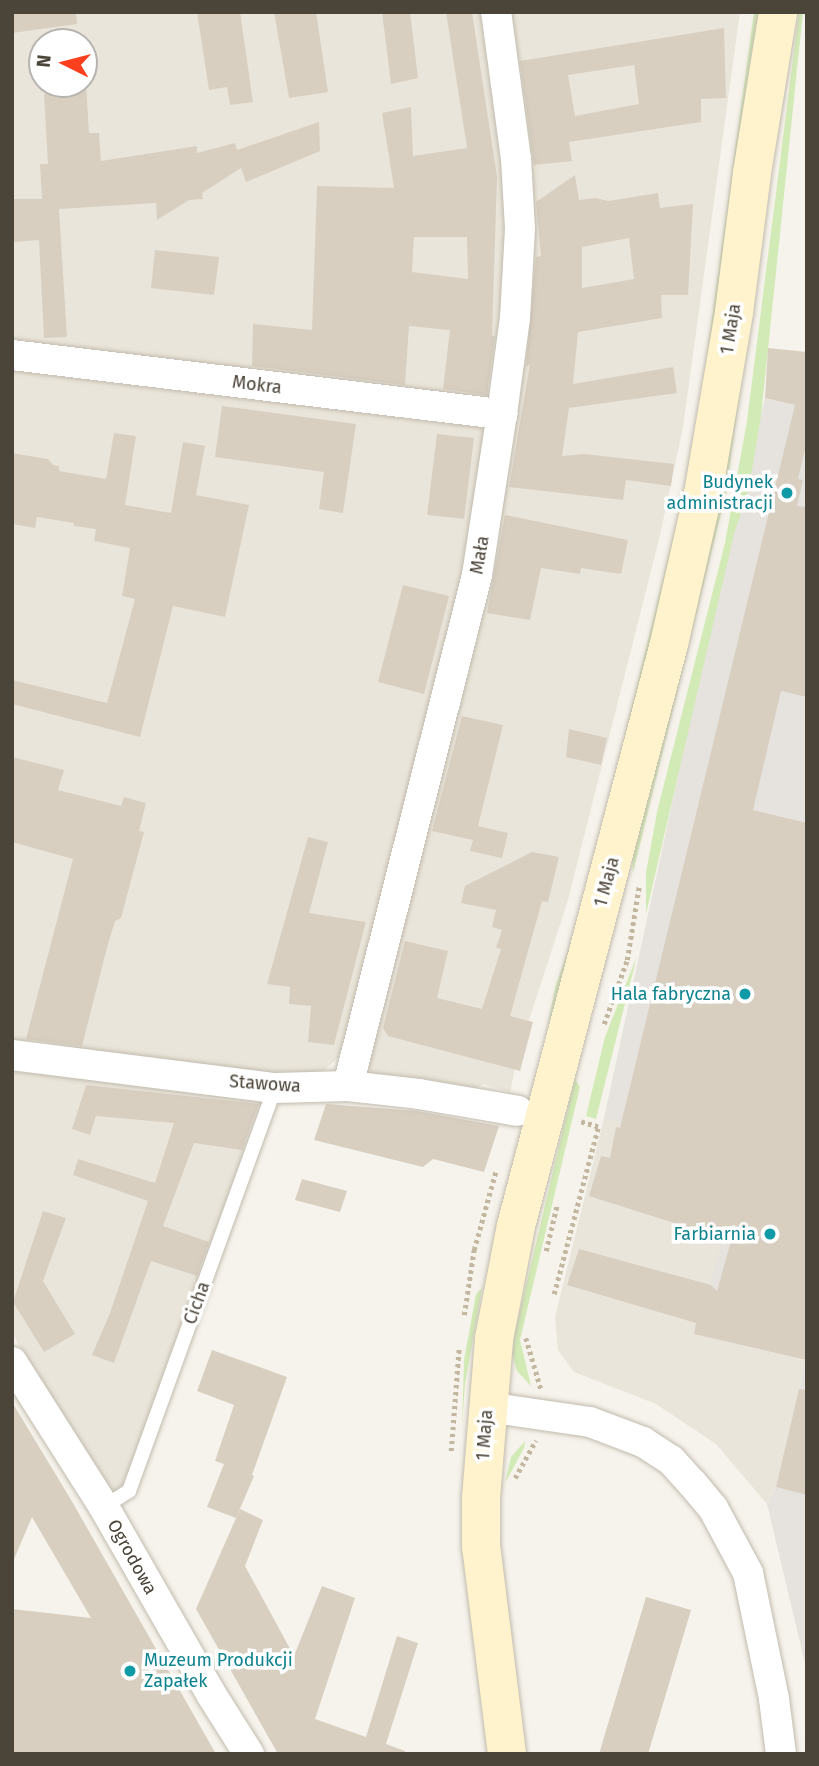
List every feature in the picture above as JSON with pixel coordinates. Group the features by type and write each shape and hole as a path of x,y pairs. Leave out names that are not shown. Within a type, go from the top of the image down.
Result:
{"main road":[{"name":"1 Maja","path":"508,1754 481,1546 487,1407 494,1339 516,1226 669,643 703,494 734,312 752,173 778,12"}],"street":[{"name":"Mała","path":"348,1086 477,575 502,414 515,318 520,228 516,159 496,12"},
{"name":"Mokra","path":"12,355 502,414"},
{"name":"Stawowa","path":"12,1055 275,1087 348,1086 419,1094 518,1111"},
{"name":"Ogrodowa","path":"12,1362 104,1507 211,1694 249,1754"},
{"path":"487,1407 590,1422 643,1442 671,1460 713,1508 748,1573 774,1699 781,1754"}],"lane":[{"name":"Cicha","path":"104,1507 128,1491 275,1087"}],"path":[{"path":"554,1294 598,1127 578,1121"},
{"path":"545,1252 558,1200"},
{"path":"513,1492 514,1479 536,1440 541,1415 541,1383 526,1337 528,1325"}],"shaded area":[{"path":"12,12 485,12 512,242 492,401 12,348"},
{"path":"505,12 740,12 683,427 661,531 568,900 519,1051 510,1092 483,1084 468,1094 374,1078 368,1067 511,443"},
{"path":"12,364 489,422 467,578 343,1053 325,1070 296,1077 12,1047"},
{"path":"765,398 807,408 807,1672 767,1504 776,1487 806,1360 694,1334 747,1161 604,1118 687,734"},
{"path":"12,1062 268,1095 126,1485 114,1496 12,1334"},
{"path":"604,1118 747,1161 711,1285 806,1360 776,1487 767,1504 716,1444 656,1404 574,1372 558,1350 555,1317"}],"green space":[{"path":"754,12 759,12 692,483 568,969 548,1024 555,988 582,910 686,485 696,434"},
{"path":"799,12 803,12 761,416 749,488 734,534 646,914 646,873 657,812 725,543 747,421"},
{"path":"766,202 726,493 633,873 632,852"},
{"path":"637,956 596,1119 586,1116 605,1037"},
{"path":"575,1079 580,1087 520,1340 531,1386 517,1371 512,1354 515,1332"},
{"path":"482,1288 465,1384 462,1426 464,1360 476,1294"},
{"path":"525,1441 524,1448 505,1483 511,1457"}],"building":[{"path":"12,12 76,12 77,24 28,28 28,31 12,33"},
{"path":"197,12 240,12 253,102 230,105 227,87 209,90"},
{"path":"274,12 316,12 328,92 289,98"},
{"path":"382,12 410,12 418,78 391,84"},
{"path":"446,12 472,12 497,177 492,336 495,336 487,395 443,389 450,330 409,326 405,385 252,366 253,324 312,330 317,186 394,188 382,113 411,107 413,156 467,148","holes":["414,237 467,237 468,279 412,272"]},
{"path":"724,28 726,98 701,99 701,122 569,142 572,161 534,165 520,61","holes":["634,65 639,104 575,116 568,75"]},
{"path":"44,98 87,98 89,133 99,133 101,161 197,146 197,153 235,143 237,150 319,122 320,151 246,182 241,168 202,193 203,199 189,200 157,220 156,203 59,209 67,337 44,338 39,240 12,242 12,199 42,199 40,164 48,164"},
{"path":"575,175 579,200 596,198 608,201 658,193 660,208 693,204 688,295 661,295 662,318 578,332 573,384 673,367 677,393 569,408 562,456 584,454 674,464 671,486 626,480 623,500 509,487 530,364 526,367 536,257 541,256 536,202","holes":["629,238 634,279 582,288 582,247"]},
{"path":"155,250 219,257 214,295 151,288"},
{"path":"768,348 807,352 807,441 798,479 803,480 797,506 807,507 807,697 781,691 753,810 807,823 807,1360 694,1334 696,1323 567,1285 579,1249 711,1285 717,1291 731,1241 589,1196 601,1156 610,1158 616,1127 620,1128 795,405 765,398"},
{"path":"222,406 356,424 343,513 319,509 324,472 215,457"},
{"path":"114,433 136,436 125,505 171,513 183,442 205,446 196,495 249,505 225,617 173,606 140,737 12,704 12,680 107,703 135,599 122,596 130,548 94,541 96,529 74,526 74,523 37,517 35,528 12,524 12,453 48,459 53,465 59,466 59,471 106,479"},
{"path":"437,434 474,438 464,519 427,515"},
{"path":"505,515 628,540 621,574 581,568 580,574 541,568 530,620 487,613"},
{"path":"403,585 449,596 424,694 378,682"},
{"path":"462,716 503,725 478,826 508,833 502,858 470,851 473,840 432,831"},
{"path":"569,729 607,738 601,765 566,757"},
{"path":"12,757 64,770 58,790 121,806 124,797 146,803 139,831 144,832 121,918 115,921 108,944 82,1046 26,1039 73,859 12,842"},
{"path":"308,837 328,842 309,913 366,922 334,1045 308,1042 311,1006 289,1004 290,987 267,984"},
{"path":"532,852 559,857 548,902 542,901 510,1016 533,1022 520,1071 388,1036 383,1028 405,941 448,951 437,998 482,1009 501,949 496,948 502,930 492,927 496,910 461,903 465,886"},
{"path":"86,1085 259,1104 242,1150 194,1143 163,1226 209,1242 197,1276 151,1261 114,1363 92,1355 110,1313 148,1201 73,1175 78,1159 155,1183 174,1123 96,1116 90,1135 72,1129"},
{"path":"326,1104 417,1111 499,1126 484,1172 433,1159 423,1167 314,1140"},
{"path":"302,1179 347,1191 340,1212 295,1200"},
{"path":"43,1211 66,1218 43,1281 75,1334 44,1352 13,1302"},
{"path":"212,1350 287,1377 252,1475 254,1476 236,1518 207,1507 224,1464 215,1461 234,1405 197,1391"},
{"path":"799,1389 807,1390 807,1495 776,1487"},
{"path":"12,1402 216,1754 12,1754 12,1609 91,1618 32,1517 12,1564"},
{"path":"240,1509 263,1520 245,1566 294,1656 322,1586 355,1598 315,1719 366,1737 397,1636 418,1643 386,1744 405,1751 405,1754 278,1754 196,1609"},
{"path":"646,1597 691,1610 648,1754 599,1754"}],"place":[{"name":"Budynek administracji","path":"787,493"},
{"name":"Hala fabryczna","path":"745,994"},
{"name":"Farbiarnia","path":"770,1234"},
{"name":"Muzeum Produkcji Zapałek","path":"130,1671"}]}
